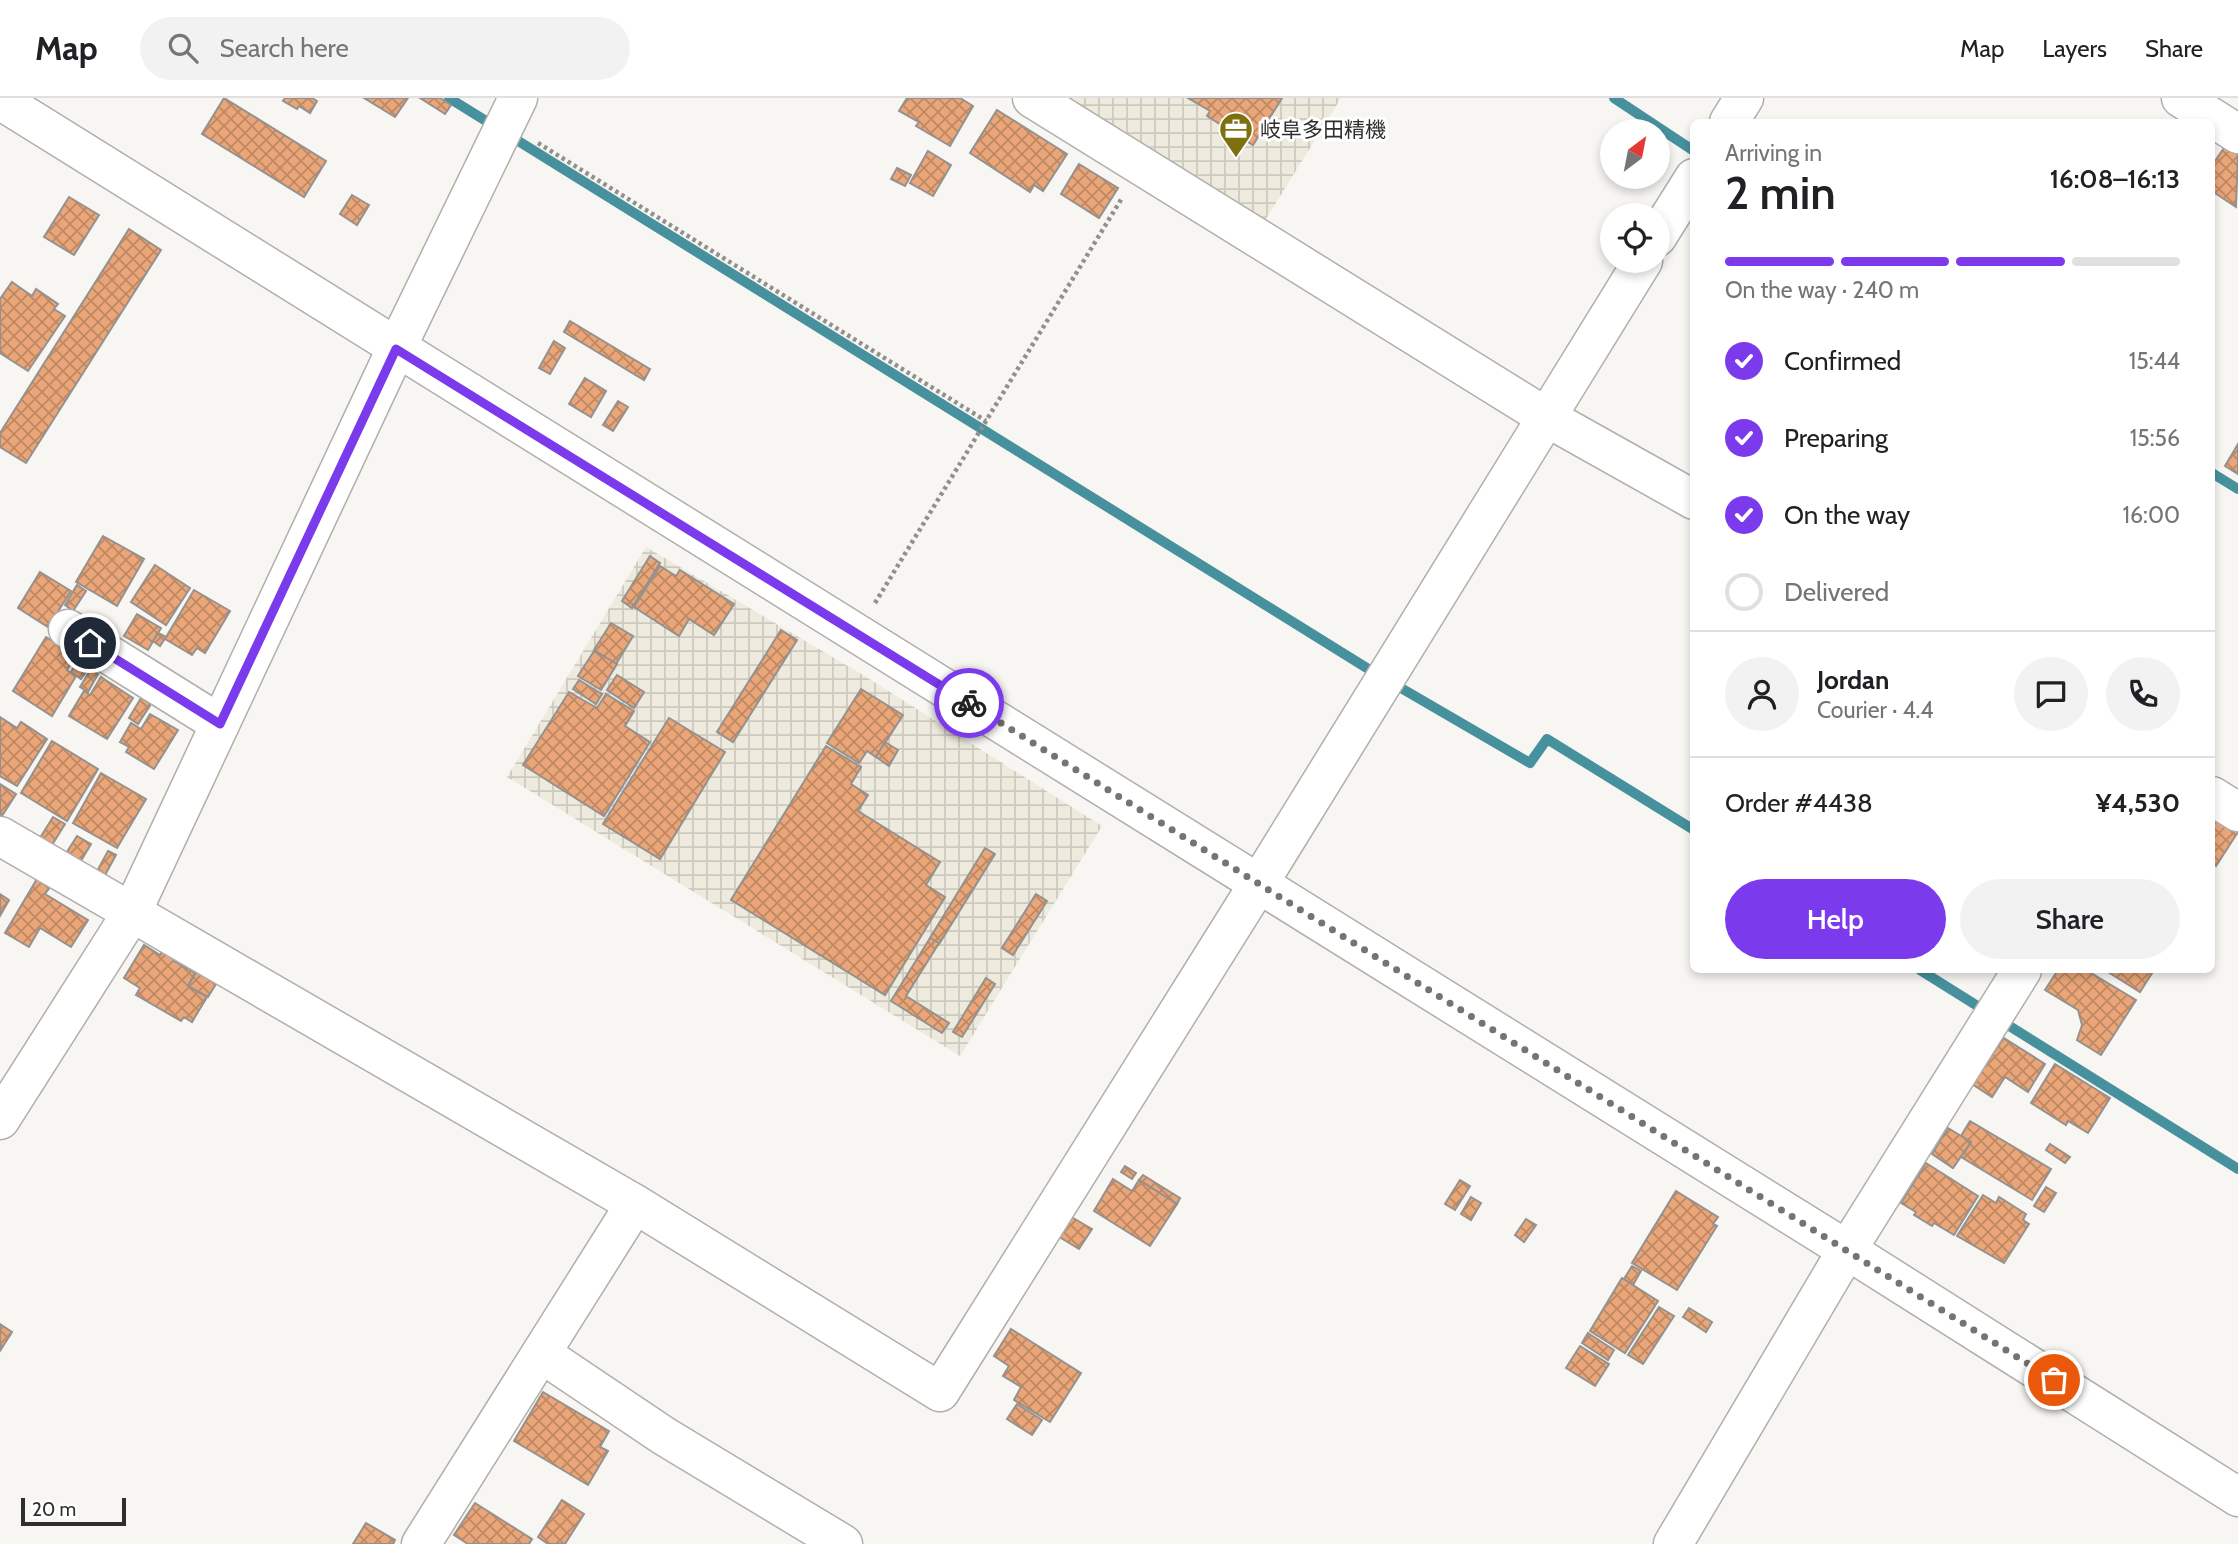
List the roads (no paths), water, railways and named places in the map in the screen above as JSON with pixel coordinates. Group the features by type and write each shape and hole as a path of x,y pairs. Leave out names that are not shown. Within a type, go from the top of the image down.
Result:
{"street":[{"path":"1032,98 1546,417 1690,498"},
{"path":"1731,119 1744,98"},
{"path":"2180,98 2214,119"},
{"path":"0,100 1847,1250 2238,1497"},
{"path":"0,1120 131,914 396,349 512,110"},
{"path":"2215,120 2238,134"},
{"path":"1670,216 1690,184"},
{"path":"0,836 635,1203 940,1392 1259,883 1636,273"},
{"path":"68,629 220,724"},
{"path":"2215,798 2238,813"},
{"path":"1673,1544 1847,1250 2020,973"},
{"path":"421,1544 635,1203"},
{"path":"542,1354 664,1436 843,1544"}],"waterway":[{"path":"449,98 1370,670 1530,763 1547,739 1690,828"},
{"path":"1614,98 1690,148"},
{"path":"2215,475 2238,489"},
{"path":"1925,973 2238,1169"}],"place":[{"name":"岐阜多田精機","path":"1236,159"}]}
